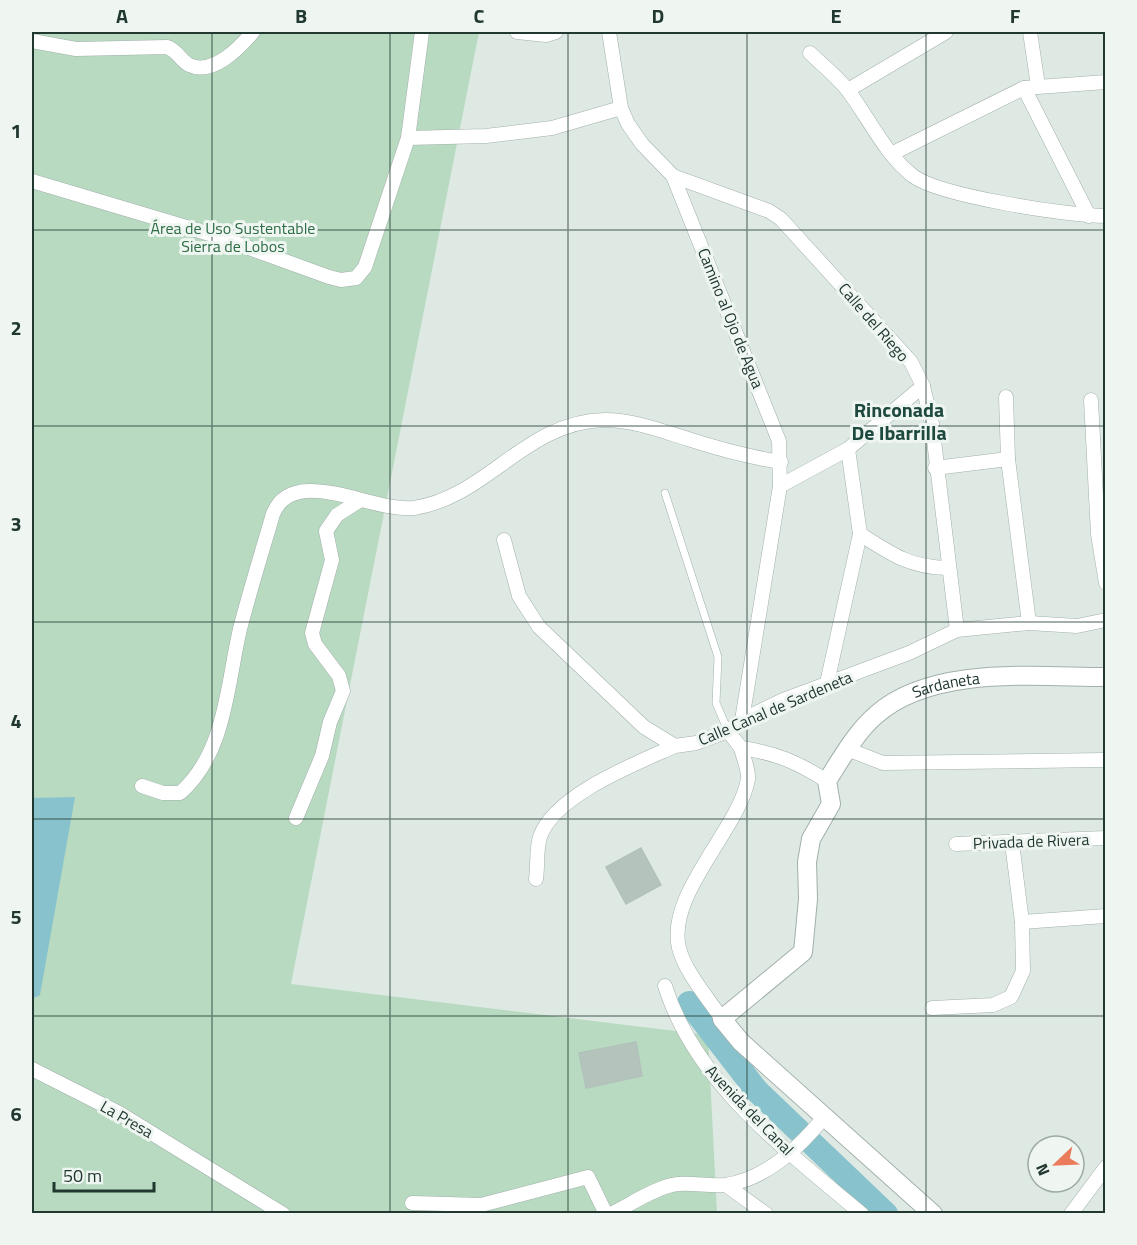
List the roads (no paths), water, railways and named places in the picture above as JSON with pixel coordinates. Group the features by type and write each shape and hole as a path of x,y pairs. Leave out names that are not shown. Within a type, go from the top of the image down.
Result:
{"street":[{"path":"32,41 76,49 167,47 173,49 187,64 204,66 228,56 253,32"},
{"path":"32,181 213,235 329,277 350,280 362,274 365,267 408,138 422,32"},
{"path":"517,32 546,35 556,32"},
{"path":"609,32 621,108 642,144 673,176"},
{"path":"848,90 946,32"},
{"path":"1030,32 1031,87 1089,216"},
{"path":"810,53 848,90 891,154 913,175 945,190 1089,216 1106,216"},
{"path":"891,154 1031,87 1106,82"},
{"path":"408,138 486,136 552,128 621,108"},
{"name":"Calle del Riego","path":"673,176 760,207 782,219 910,362 923,386 932,424 947,568 957,630"},
{"name":"Camino al Ojo de Agua","path":"673,176 768,412 778,441 781,462 780,486 742,720"},
{"path":"780,486 848,449 923,386"},
{"path":"1006,397 1008,459 1029,623"},
{"path":"1091,400 1094,434 1092,467 1098,534 1106,583"},
{"path":"142,786 163,793 180,793 208,758 219,730 247,602 278,502 284,496 310,491 329,492 396,508 431,503 477,480 544,434 584,421 607,420 647,426 745,456 781,462"},
{"path":"827,683 860,534 848,449"},
{"path":"1092,467 1106,456"},
{"path":"935,468 1008,459"},
{"path":"296,818 322,756 330,722 343,691 339,676 315,644 312,633 332,560 326,531 337,515 359,501"},
{"path":"860,534 902,560 922,567 947,568"},
{"name":"Calle Canal de Sardeneta","path":"504,540 519,596 539,627 644,727 675,746 696,743 728,731 742,720 827,683 909,653 957,630 1029,623 1077,626 1106,620"},
{"name":"Sardaneta","path":"827,780 847,749 876,714 911,693 951,681 1010,677 1106,677"},
{"path":"728,731 741,748 748,777 742,798 696,877 679,922 679,948 722,1019 741,1042 820,1122 933,1214"},
{"path":"536,879 540,837 556,812 609,775 675,746"},
{"path":"722,1019 803,952 808,899 807,862 811,839 831,804 827,780 794,761 766,752 741,748"},
{"path":"847,749 883,763 1104,760"},
{"name":"Privada de Rivera","path":"956,844 1106,838"},
{"path":"932,1008 993,1005 1011,997 1023,971 1022,921 1012,843"},
{"path":"1022,921 1106,916"},
{"name":"Avenida del Canal","path":"665,987 673,1012 692,1047 728,1092 796,1150 862,1214"},
{"name":"La Presa","path":"32,1069 119,1113 282,1213"},
{"path":"611,1214 665,1187 681,1184 726,1185 755,1175 796,1150 820,1122"},
{"path":"1071,1214 1106,1167"},
{"path":"412,1203 481,1205 588,1177 606,1214"},
{"path":"726,1185 766,1214"}],"lane":[{"path":"665,493 718,657 716,703 728,731"}],"water":[{"path":"75,797 40,995 32,999 32,798"}],"waterway":[{"path":"689,1003 757,1091 886,1214"}],"district":[{"name":"Rinconada De Ibarrilla","path":"899,422"}],"park label":[{"name":"Área de Uso Sustentable Sierra de Lobos","path":"233,237"}]}
